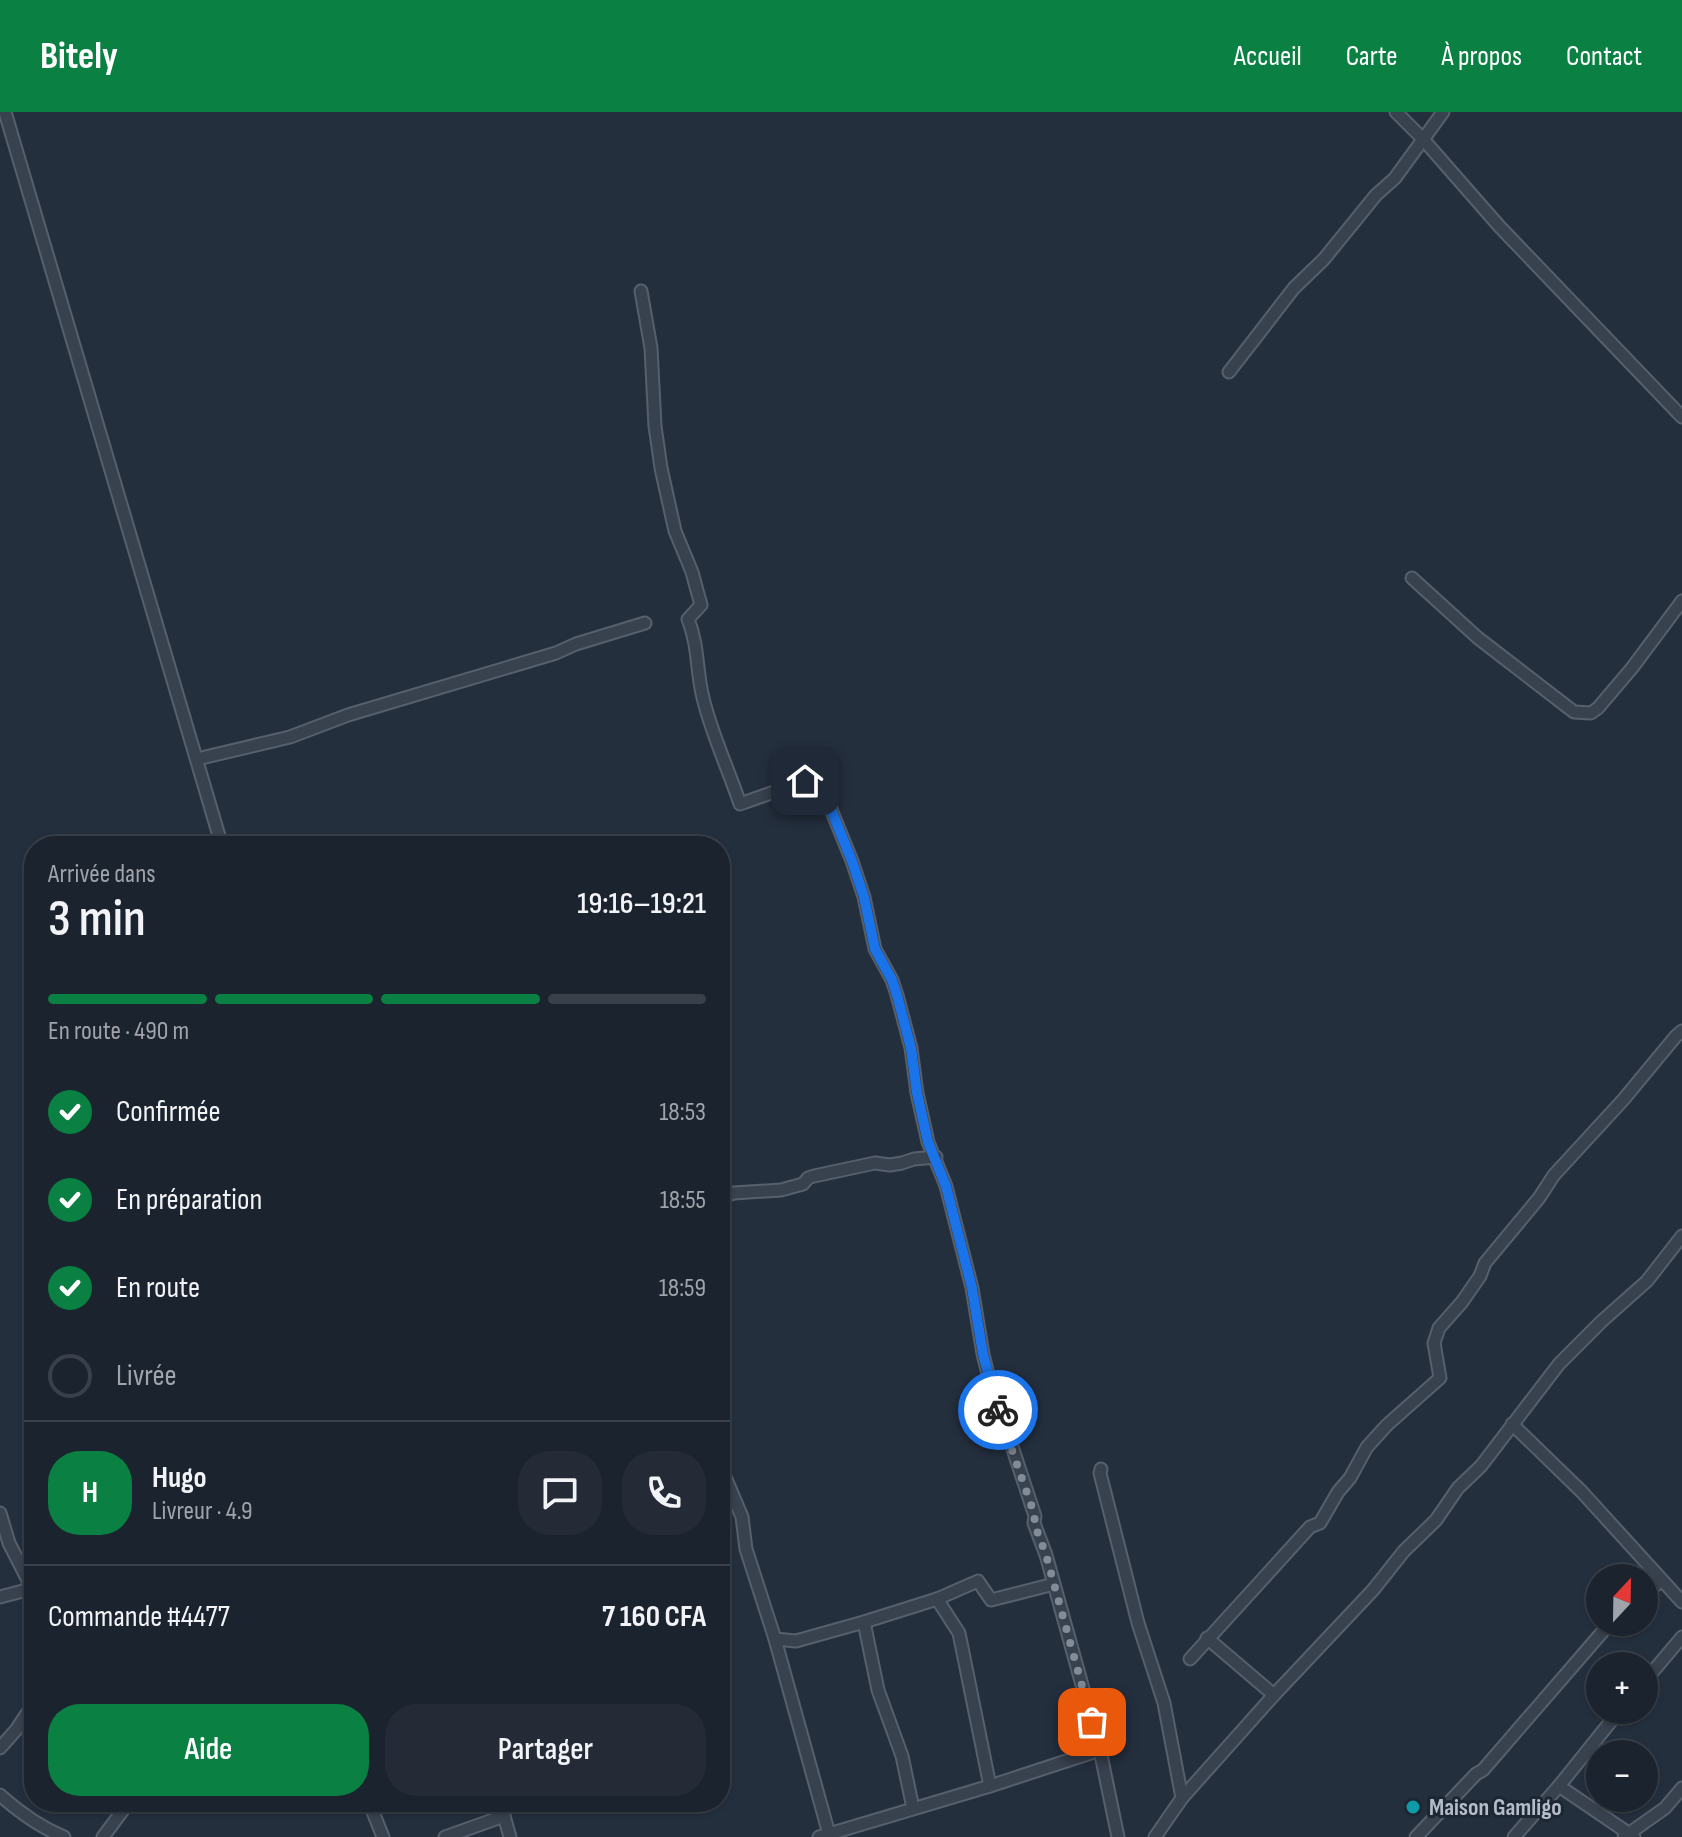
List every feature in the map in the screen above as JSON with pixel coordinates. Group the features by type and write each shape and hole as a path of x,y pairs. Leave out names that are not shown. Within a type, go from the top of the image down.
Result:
{"street":[{"path":"5,112 219,836"},
{"path":"1396,112 1499,226 1682,417"},
{"path":"1229,372 1294,288 1324,259 1376,195 1395,178 1443,112"},
{"path":"641,291 651,348 655,426 661,468 675,531 692,572 701,605 688,619 696,639 702,696 717,748 740,804 805,781 819,780 852,861 864,897 875,949 897,995 911,1048 928,1142 946,1186 972,1288 994,1399 1035,1516 1034,1523 1100,1750 1118,1837"},
{"path":"1412,578 1478,638 1574,712 1591,713 1598,708 1682,601"},
{"path":"197,759 290,737 348,715 645,623"},
{"path":"1190,1659 1310,1527 1320,1523 1367,1447 1440,1378 1434,1343 1439,1328 1462,1302 1485,1263 1554,1175 1682,1031"},
{"path":"730,1194 781,1190 803,1184 814,1176 860,1166 875,1163 890,1165 936,1157"},
{"path":"1155,1837 1182,1798 1373,1590 1404,1551 1436,1520 1458,1488 1481,1466 1559,1364 1647,1281 1682,1236"},
{"path":"1512,1424 1582,1492 1682,1602"},
{"path":"1101,1469 1138,1623 1164,1703 1182,1798"},
{"path":"730,1489 742,1517 746,1549 775,1639 824,1836 1100,1750"},
{"path":"0,1513 9,1543 24,1572"},
{"path":"775,1639 796,1641 864,1622 937,1599 978,1581 991,1600 1054,1584"},
{"path":"0,1597 24,1592"},
{"path":"937,1599 959,1633 990,1786"},
{"path":"864,1622 878,1690 902,1756 913,1808"},
{"path":"1416,1837 1483,1770 1599,1636"},
{"path":"1658,1665 1682,1637"},
{"path":"1207,1638 1274,1695"},
{"path":"0,1748 24,1718"},
{"path":"1514,1837 1609,1724"},
{"path":"1559,1786 1628,1835 1665,1808 1682,1788"},
{"path":"0,1795 47,1830 64,1837"},
{"path":"103,1837 122,1812"},
{"path":"373,1812 383,1837"},
{"path":"503,1812 510,1837"},
{"path":"445,1837 504,1816"}],"way so far":[{"path":"998,1410 1035,1516 1034,1523 1046,1555 1092,1722"}],"place":[{"name":"Maison Gamligo","path":"1413,1807"}],"route":[{"path":"805,781 819,780 864,897 875,949 897,995 911,1048 928,1142 946,1186 998,1410"}]}
